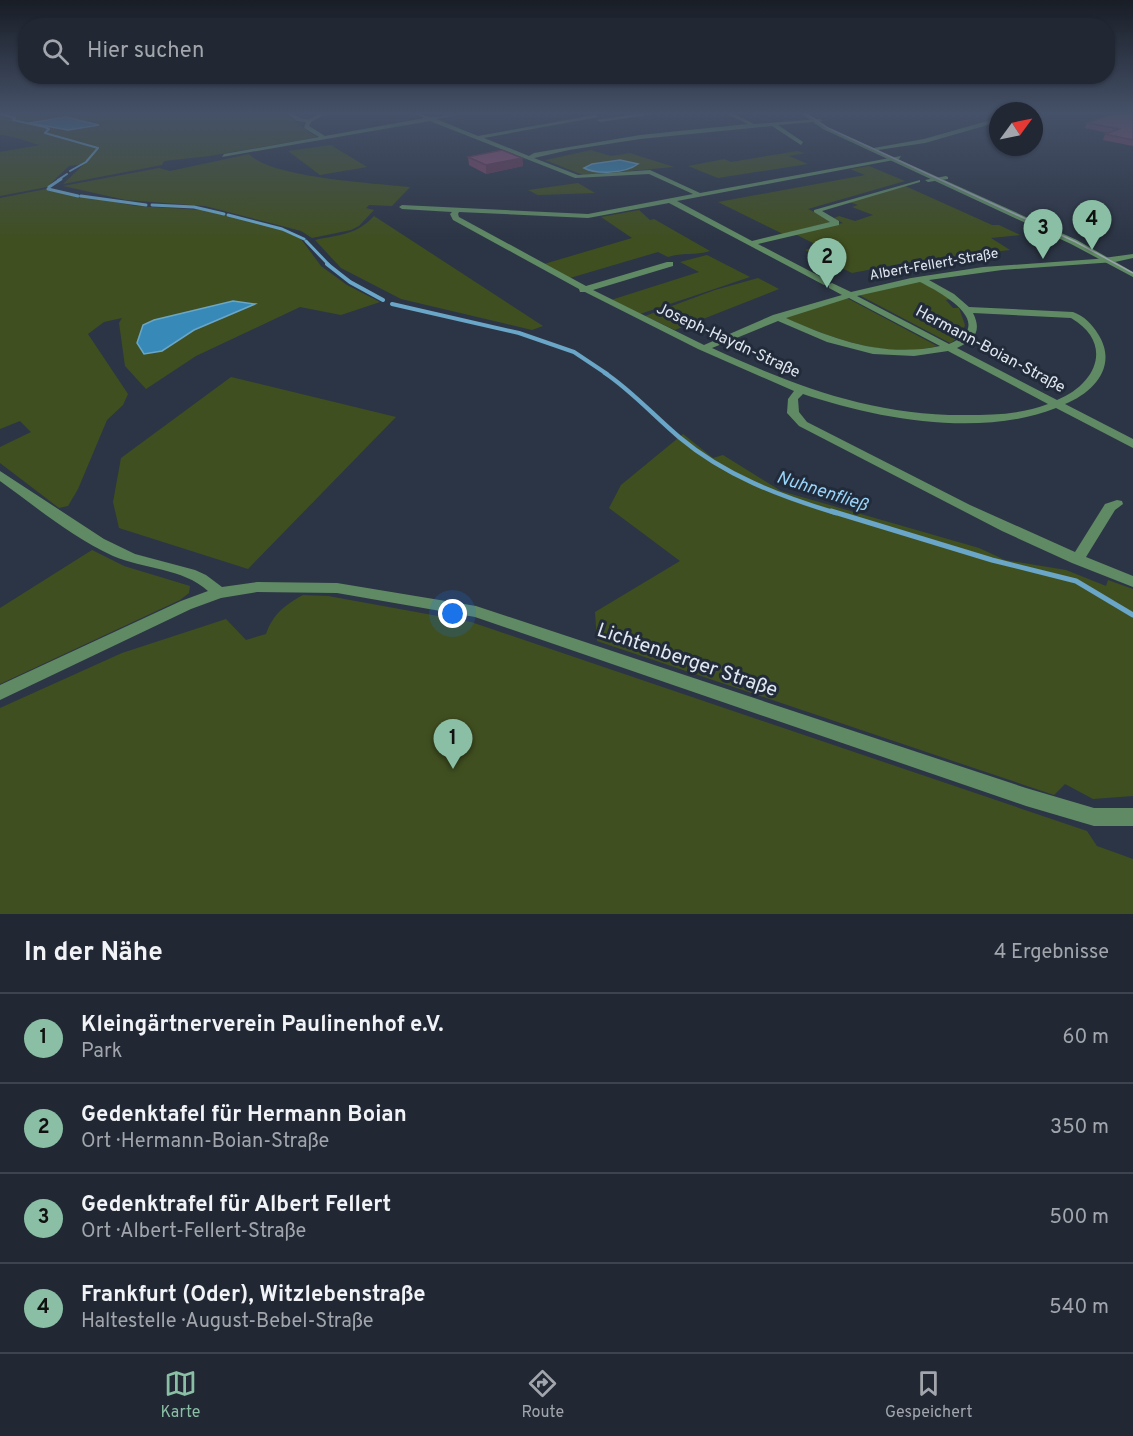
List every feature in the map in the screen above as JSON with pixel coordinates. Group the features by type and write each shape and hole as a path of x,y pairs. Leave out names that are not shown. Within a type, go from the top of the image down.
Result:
{"street":[{"path":"224,156 231,155"},
{"path":"518,155 577,177 650,172 700,195"},
{"path":"529,159 561,155"},
{"path":"888,155 946,178 1133,268"},
{"path":"402,207 580,217 896,158 1074,242 1133,275"},
{"path":"928,180 946,178"},
{"path":"752,243 836,223 816,211 918,181"},
{"name":"Hermann-Boian-Straße","path":"671,201 1133,444"},
{"name":"Joseph-Haydn-Straße","path":"457,210 454,214 456,218 583,291 800,391 793,399 793,413 803,424 916,484 1077,560 1133,582"},
{"name":"Albert-Fellert-Straße","path":"704,348 776,317 849,294 921,279 1024,265 1133,256"},
{"path":"583,291 669,264"},
{"path":"776,317 831,340 886,353 923,353 950,348 964,341 972,331 968,310 946,292 921,279"},
{"path":"800,391 868,409 936,418 992,417 1043,409 1057,404 1077,395 1095,379 1102,362 1096,336 1081,319 1073,315 968,310"},
{"path":"0,474 97,541 129,557 201,578 219,593"},
{"path":"1077,560 1110,507 1117,504"},
{"name":"Lichtenberger Straße","path":"0,693 186,605 219,593 257,587 337,588 476,612 1026,797 1094,817 1133,817"}],"green space":[{"path":"0,155 218,155 164,161 162,165 63,184 84,164 69,166 47,187 0,196"},
{"path":"250,155 279,169 301,174 410,187 392,206 369,205 366,208 374,210 359,226 351,230 312,238 301,231 205,206 126,200 63,186 159,168 170,171"},
{"path":"293,155 347,155 367,167 320,175"},
{"path":"570,155 635,155 674,167 583,175 545,160"},
{"path":"775,155 796,155 789,156 808,164 718,178 688,166 724,159 731,162"},
{"path":"869,166 905,181 808,209 834,221 783,234 718,202 865,175 850,169"},
{"path":"578,183 595,193 538,195 528,190"},
{"path":"903,185 992,225 999,225 1020,235 991,238 1010,250 915,261 852,273 805,250 819,246 795,234 843,223 834,218 839,216 855,221 873,215 852,207 858,205 849,202"},
{"path":"46,189 136,206 203,210 278,228 301,239 321,266 347,285 380,302 341,315 300,307 196,356 146,389 125,366 119,323 122,318 104,322 88,334 128,394 123,405 107,420 78,489 68,506 59,508 0,463 0,447 31,432 20,421 0,429 0,198"},
{"path":"639,210 650,220 654,219 710,251 668,257 658,252 570,278 544,264 632,238 601,217"},
{"path":"374,216 543,326 532,330 401,299 341,268 315,240 354,231"},
{"path":"707,255 750,277 640,314 611,300 699,272 680,262"},
{"path":"758,278 779,289 675,330 645,316 715,290"},
{"path":"921,281 950,299 946,300 953,308 959,308 965,325 961,336 950,343 859,295"},
{"path":"847,298 937,346 918,350 879,348 839,339 784,318"},
{"path":"231,377 396,417 248,569 119,528 113,502 121,458"},
{"path":"683,434 713,458 723,455 781,491 979,548 1005,560 1066,570 1106,586 1108,580 1133,589 1133,796 1093,799 1065,784 1054,795 597,641 595,612 680,561 609,508 621,485"},
{"path":"92,550 124,566 190,586 189,593 180,600 0,684 0,608"},
{"path":"303,595 328,596 471,622 1087,831 1097,846 1133,859 1133,914 0,914 0,708 122,653 226,619 246,640 266,634 280,611"}],"water":[{"path":"620,160 638,164 611,172 596,172 584,168 592,164"},
{"path":"233,301 255,304 194,330 162,351 144,354 137,343 143,325 154,320"}],"building":[{"path":"514,155 522,158 486,165 468,157"}],"waterway":[{"name":"Nuhnenfließ","path":"70,171 86,162 92,155"},
{"name":"Nuhnenfließ","path":"58,180 67,174"},
{"name":"Nuhnenfließ","path":"49,187 61,179"},
{"name":"Nuhnenfließ","path":"48,189 78,196"},
{"name":"Nuhnenfließ","path":"81,196 146,205"},
{"name":"Nuhnenfließ","path":"152,205 194,207 224,214"},
{"name":"Nuhnenfließ","path":"228,215 282,229 304,239"},
{"name":"Nuhnenfließ","path":"306,241 329,265"},
{"name":"Nuhnenfließ","path":"327,264 350,282 383,300"},
{"name":"Nuhnenfließ","path":"392,304 519,333 574,352 607,374"},
{"name":"Nuhnenfließ","path":"605,373 679,437 714,463 773,492 836,513"},
{"name":"Nuhnenfließ","path":"831,511 992,560 1076,581 1133,615"}],"tram line":[{"path":"886,155 1076,242 1133,273"}],"place":[{"name":"Frankfurt (Oder), Witzlebenstraße","path":"1092,250"},
{"name":"Gedenktrafel für Albert Fellert","path":"1043,259"},
{"name":"Gedenktafel für Hermann Boian","path":"827,288"},
{"name":"Kleingärtnerverein Paulinenhof e.V.","path":"453,769"}]}
